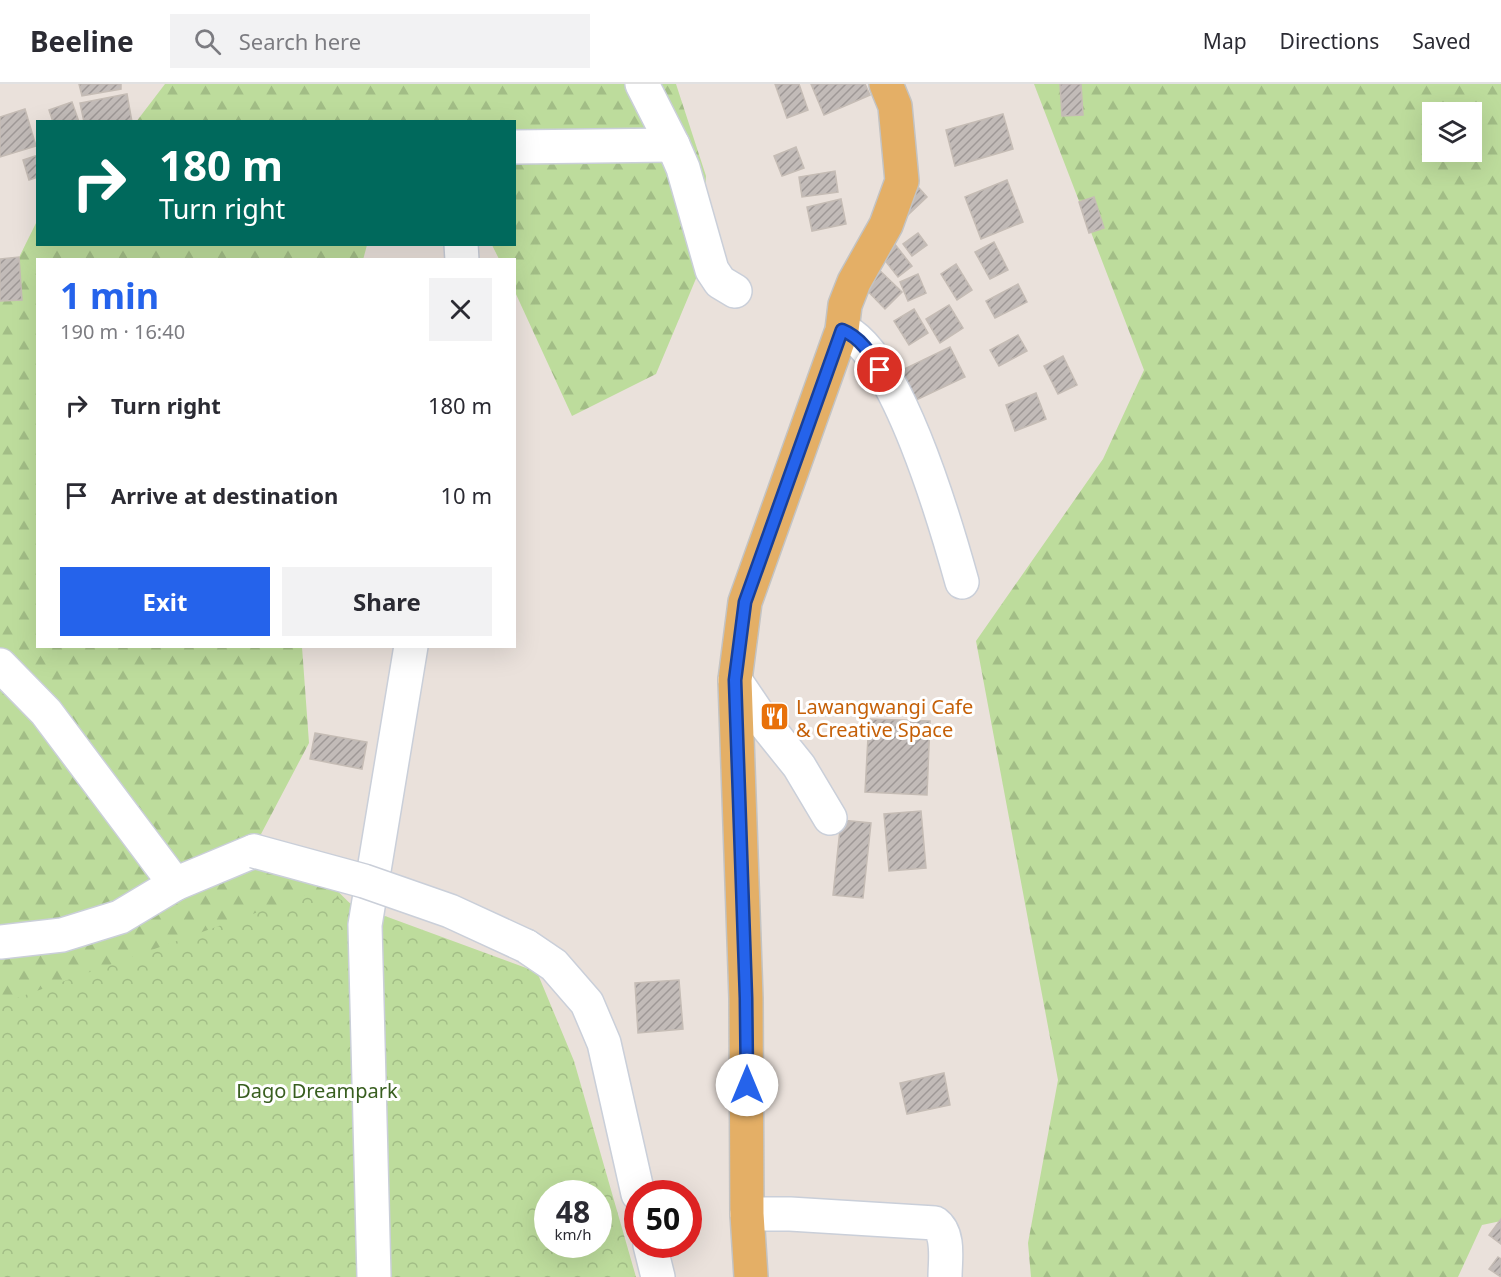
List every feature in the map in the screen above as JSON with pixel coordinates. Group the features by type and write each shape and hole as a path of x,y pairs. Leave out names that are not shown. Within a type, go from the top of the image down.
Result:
{"main road":[{"path":"751,1277 747,1214 746,998 735,680 745,602 842,330 845,304 854,282 886,225 902,182 895,105 886,84"}],"street":[{"path":"642,84 683,168 712,270 720,282 735,291"},
{"path":"516,147 673,145"},
{"path":"842,330 852,334 872,356 897,398 950,537 962,582"},
{"path":"374,1277 366,925 411,648"},
{"path":"0,665 46,712 175,884"},
{"path":"735,680 762,720 799,766 830,818"},
{"path":"0,942 62,935 120,917 175,884 254,851 364,880 450,911 525,945 554,965 587,1003 604,1043 635,1180"},
{"path":"747,1214 790,1214 935,1223 942,1228 945,1237 945,1277"},
{"path":"653,1258 658,1277"}],"green space":[{"path":"165,84 676,84 706,176 700,269 656,374 572,416 516,294 516,258 498,258 492,246 516,246 516,120 138,120"},
{"path":"1034,84 1501,84 1501,1221 1482,1225 1458,1277 1031,1277 1028,1243 1058,1080 976,641 1103,459 1144,370"},
{"path":"36,223 36,246 367,246 364,258 36,258 36,648 302,648 309,743 260,836 302,856 456,1008 541,1180 534,1180 534,1246 0,1277 0,296"},
{"name":"Dago Dreampark","path":"317,891 537,972 574,1061 608,1180 534,1180 534,1258 612,1258 612,1193 624,1235 624,1258 631,1258 636,1277 0,1277 0,1004"}],"building":[{"path":"79,84 121,84 121,89 82,96"},
{"path":"775,84 799,84 808,110 787,118"},
{"path":"811,84 865,84 870,95 824,115"},
{"path":"1060,84 1081,84 1083,115 1062,116"},
{"path":"127,94 132,120 84,120 80,103"},
{"path":"72,102 78,120 52,120 49,110"},
{"path":"25,109 36,146 0,157 0,117"},
{"path":"1003,114 1013,149 955,166 946,130"},
{"path":"796,147 804,168 782,176 774,156"},
{"path":"36,156 36,178 29,180 23,160"},
{"path":"835,171 838,192 802,197 799,177"},
{"path":"1007,180 1023,222 981,239 965,197"},
{"path":"919,188 927,197 908,215 899,205"},
{"path":"1094,197 1104,228 1089,233 1079,202"},
{"path":"841,199 846,224 812,231 807,207"},
{"path":"918,233 927,245 912,256 903,244"},
{"path":"890,238 912,266 898,277 876,249"},
{"path":"994,242 1008,270 990,279 975,252"},
{"path":"19,257 22,300 0,301 0,259"},
{"path":"873,264 902,292 885,309 857,280"},
{"path":"956,264 972,290 957,300 941,274"},
{"path":"918,274 926,293 908,301 900,282"},
{"path":"1018,284 1027,302 995,318 986,301"},
{"path":"949,305 963,328 940,343 926,319"},
{"path":"914,309 928,333 909,345 894,321"},
{"path":"1018,335 1027,351 999,366 990,350"},
{"path":"950,347 965,377 914,401 900,371"},
{"path":"1063,356 1077,385 1058,394 1044,366"},
{"path":"1036,393 1046,419 1015,431 1006,405"},
{"path":"869,719 930,721 927,795 865,792"},
{"path":"315,733 367,742 362,769 310,759"},
{"path":"921,811 926,868 889,871 884,814"},
{"path":"841,820 871,823 863,898 833,895"},
{"path":"679,980 683,1029 638,1033 635,983"},
{"path":"944,1073 950,1105 907,1114 900,1083"},
{"path":"1501,1219 1501,1244 1489,1235"},
{"path":"1498,1257 1501,1259 1501,1277 1489,1269"}],"place":[{"name":"Lawangwangi Cafe & Creative Space","path":"775,717"}],"route":[{"path":"747,1085 735,680 745,602 842,330 852,334 872,356 880,370"}]}
